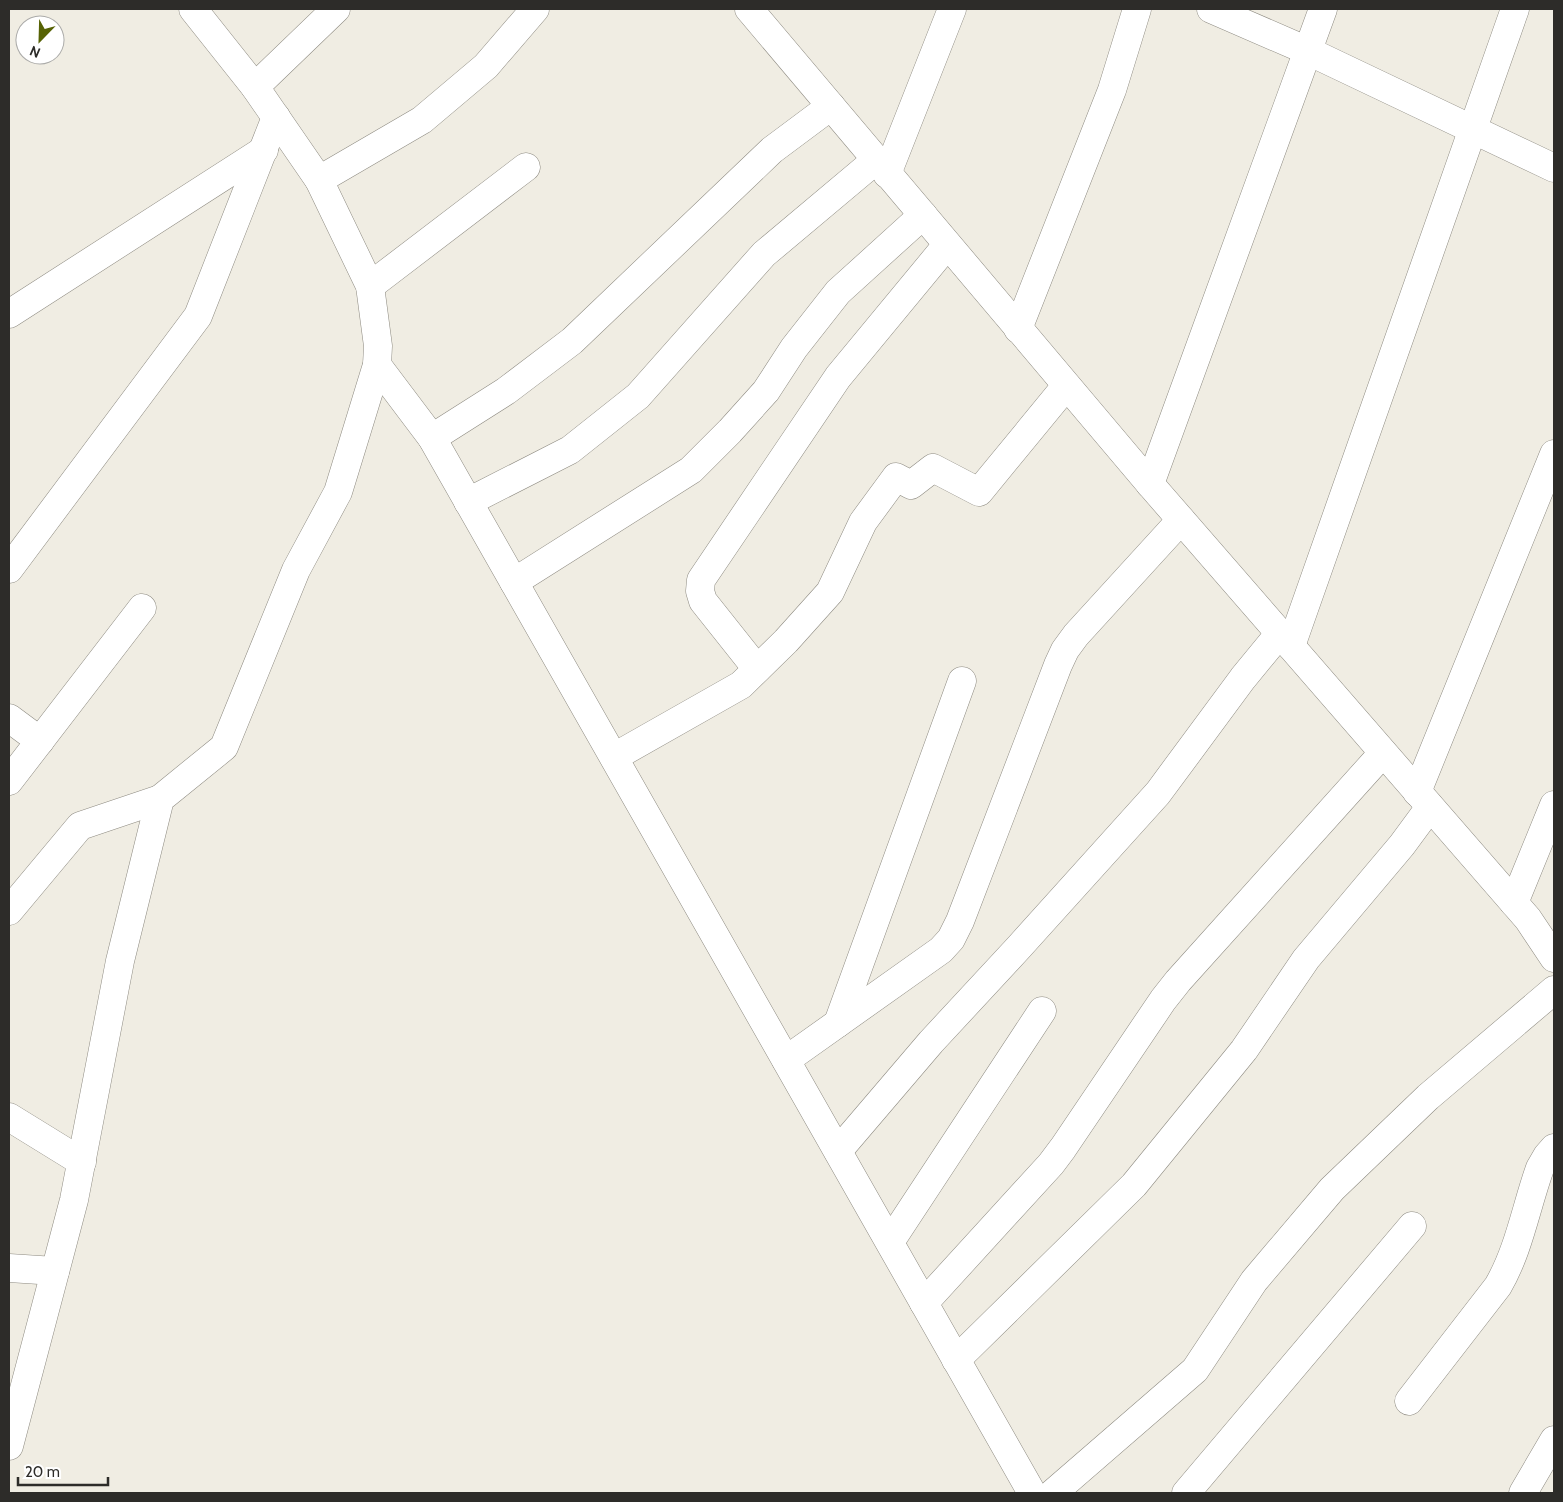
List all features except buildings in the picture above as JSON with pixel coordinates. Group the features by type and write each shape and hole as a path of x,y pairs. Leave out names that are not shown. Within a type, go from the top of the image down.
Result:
{"street":[{"path":"9,912 80,826 160,799 224,747 296,570 338,492 377,365 378,346 370,286 319,180 255,86 194,9"},
{"path":"255,86 336,9"},
{"path":"319,180 422,120 486,66 536,9"},
{"path":"468,502 570,450 638,396 764,254 882,167 952,9"},
{"path":"1018,329 1112,90 1137,9"},
{"path":"1211,9 1308,51 1554,168"},
{"path":"1150,484 1323,9"},
{"path":"838,1151 931,1042 1158,793 1243,678 1285,640 1473,130 1515,9"},
{"path":"762,15 831,106 947,245 1181,520 1528,919 1554,958"},
{"path":"432,438 506,391 572,341 772,150 831,106"},
{"path":"9,569 198,316 276,117"},
{"path":"9,314 264,150"},
{"path":"370,286 526,167"},
{"path":"514,582 691,470 766,391 794,348 838,292 923,215"},
{"path":"757,669 703,600 700,591 701,580 838,377 947,245"},
{"path":"377,365 432,438 1032,1493"},
{"path":"614,758 741,686 786,641 830,592 863,522 896,477 911,485 933,468 979,492 1066,386"},
{"path":"956,1360 1134,1185 1244,1050 1306,959 1402,845 1423,799 1554,454"},
{"path":"786,1060 941,950 951,939 960,921 1065,650 1181,520"},
{"path":"9,781 142,608"},
{"path":"838,1023 962,681"},
{"path":"9,718 40,741"},
{"path":"924,1303 1057,1156 1163,1000 1178,981 1383,753"},
{"path":"9,1446 74,1200 120,961 160,799"},
{"path":"1514,903 1554,805"},
{"path":"1053,1493 1195,1370 1254,1281 1332,1189 1428,1097 1554,990"},
{"path":"890,1242 1042,1011"},
{"path":"9,1117 82,1162"},
{"path":"1409,1401 1502,1280 1513,1257 1540,1168 1554,1148"},
{"path":"1186,1493 1412,1226"},
{"path":"9,1268 55,1272"},
{"path":"1523,1493 1554,1440"}]}
